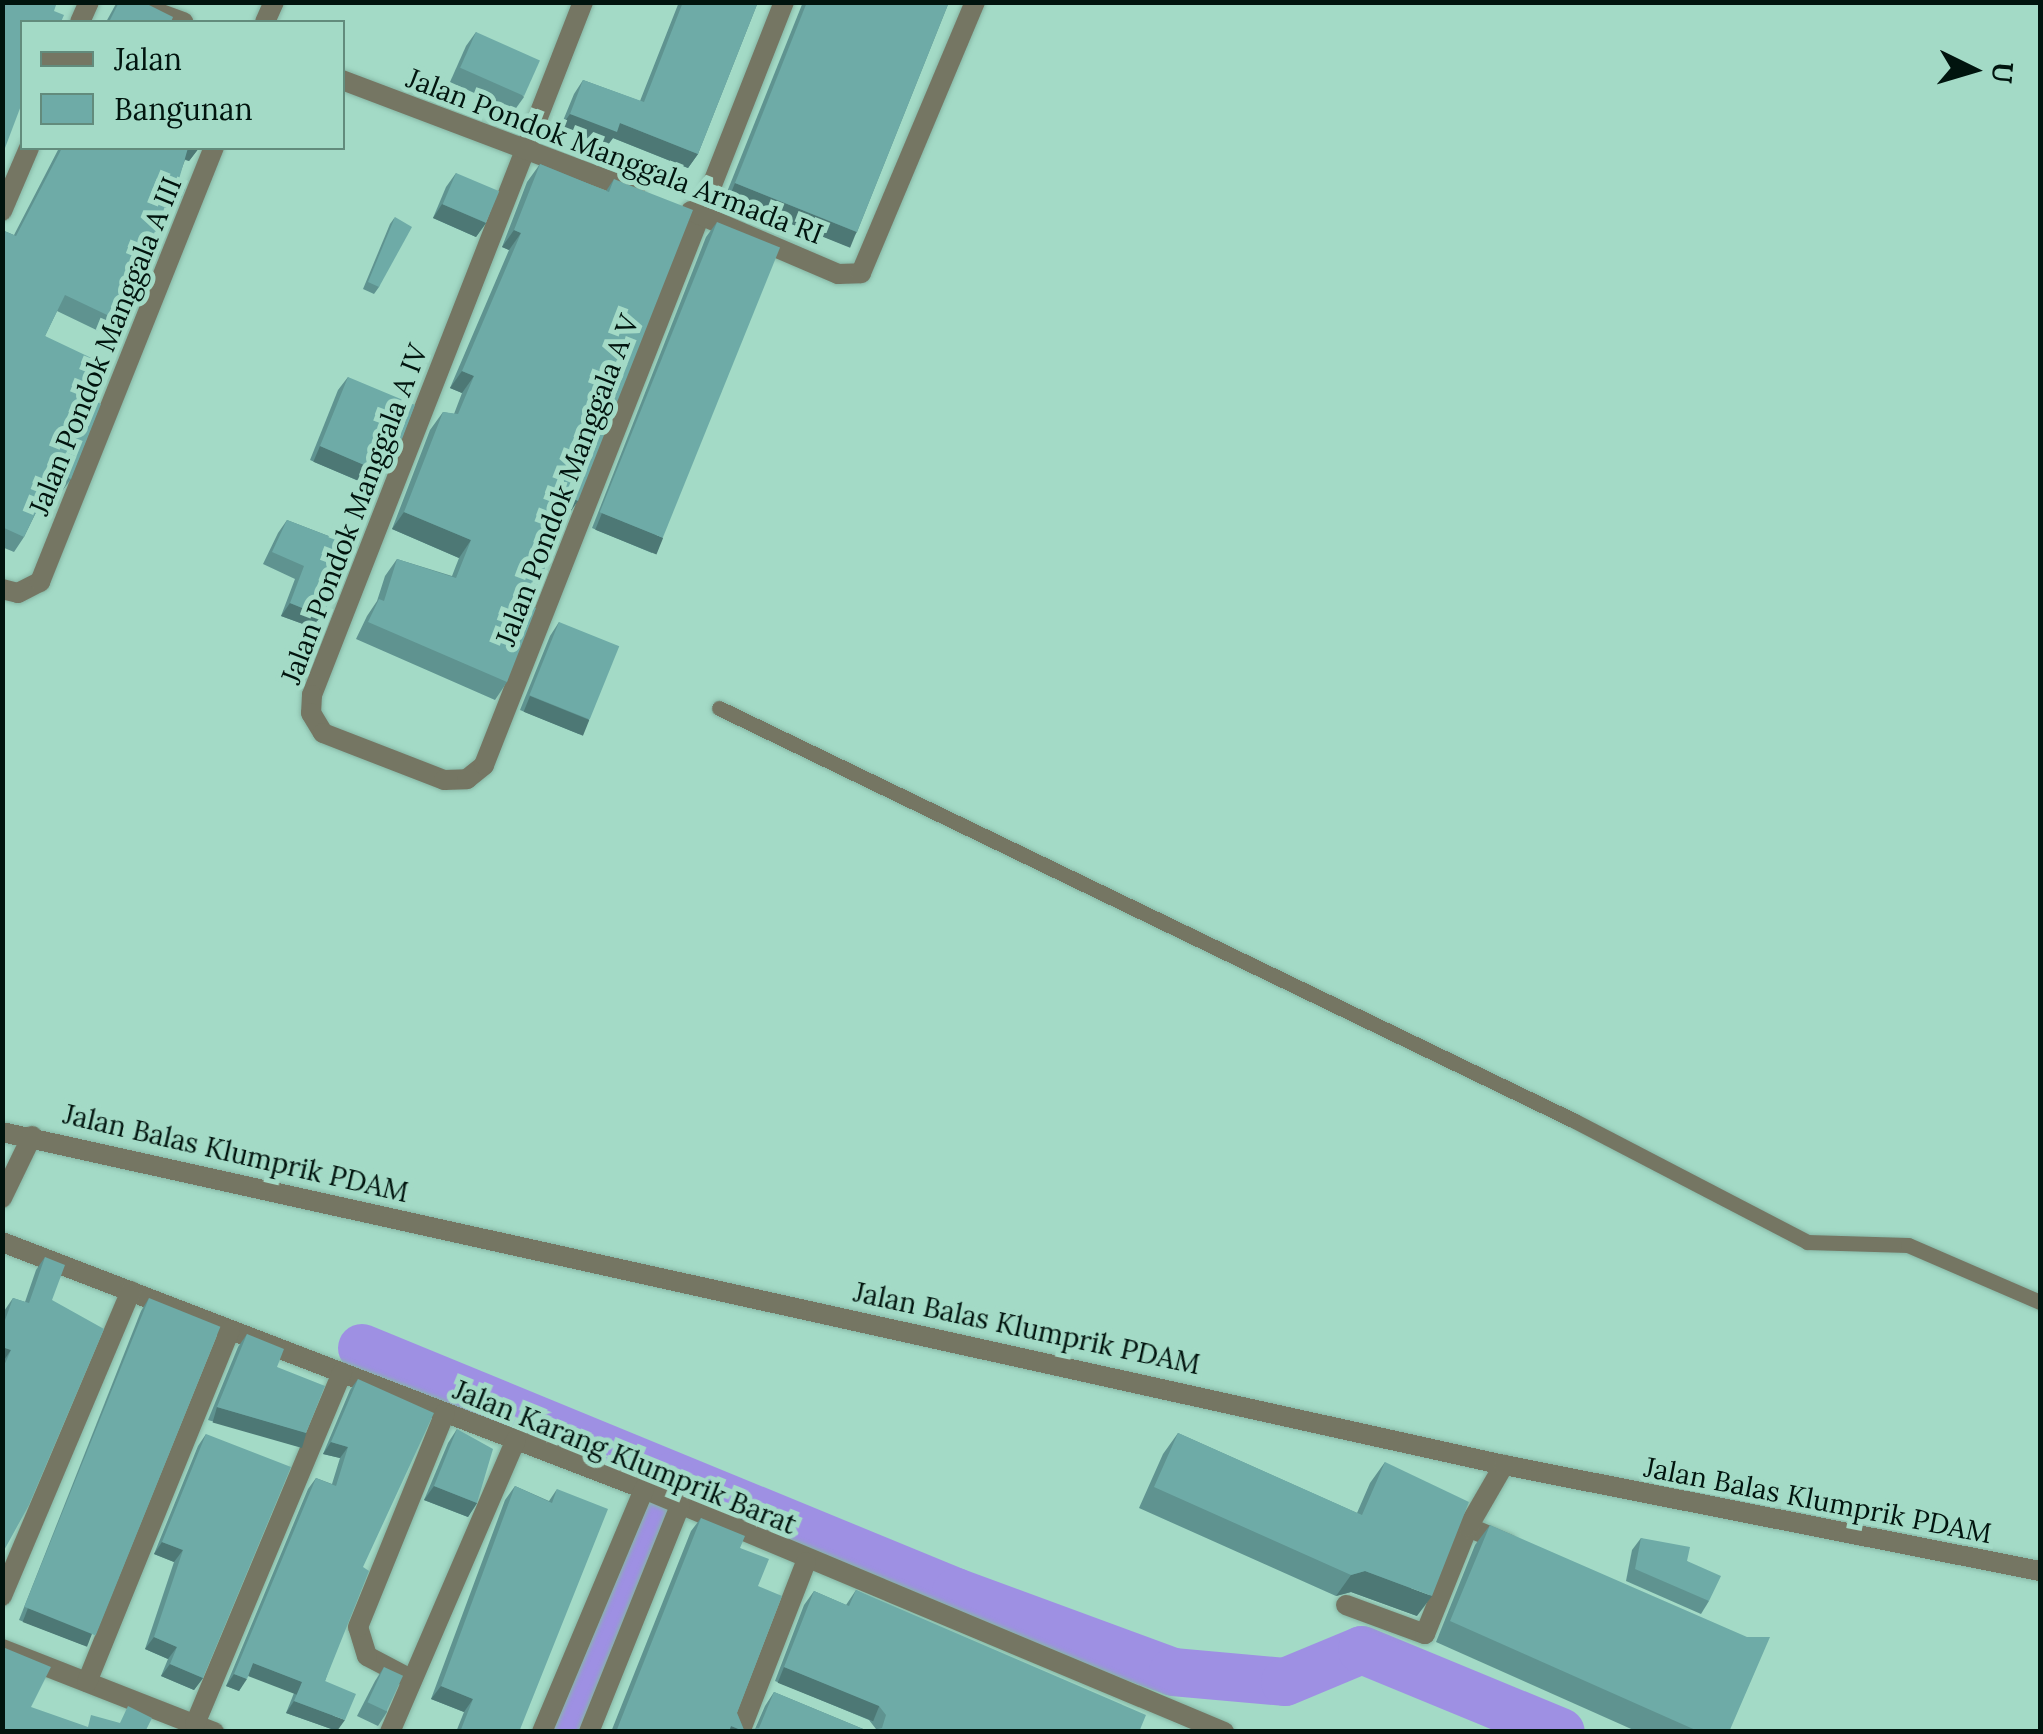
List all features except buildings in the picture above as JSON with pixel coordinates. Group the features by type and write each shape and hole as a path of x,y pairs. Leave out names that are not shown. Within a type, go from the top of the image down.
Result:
{"street":[{"path":"128,2 177,20"},
{"path":"523,148 583,2"},
{"name":"Jalan Pondok Manggala A V","path":"484,765 784,2"},
{"name":"Jalan Pondok Manggala Armada RI","path":"345,81 700,215 838,274 858,275 867,268 975,2"},
{"name":"Jalan Pondok Manggala A IV","path":"484,765 467,778 444,780 323,733 311,713 312,695 523,148"},
{"path":"2,210 28,150"},
{"name":"Jalan Pondok Manggala A III","path":"2,589 18,593 40,582 213,150"},
{"name":"Jalan Balas Klumprik PDAM","path":"2,1132 1504,1464 2040,1572"},
{"path":"2,1198 32,1136"},
{"name":"Jalan Karang Klumprik Barat","path":"2,1242 646,1490 1178,1723 1224,1732"},
{"path":"2,1596 131,1291"},
{"path":"87,1682 230,1330"},
{"path":"2,1649 204,1728 342,1373"},
{"path":"411,1678 366,1656 358,1627 446,1413"},
{"path":"390,1732 516,1440"},
{"path":"1346,1605 1425,1634 1468,1527 1504,1464"},
{"path":"542,1732 646,1490"},
{"path":"589,1732 676,1504"},
{"path":"1468,1527 1538,1557"},
{"path":"740,1732 765,1692 806,1562"}],"lane":[{"path":"719,708 1575,1122 1807,1242 1908,1244 2040,1302"}],"waterway":[{"path":"362,1348 956,1592 1173,1672 1285,1682 1362,1650 1561,1732"},
{"path":"574,1732 671,1477"}]}
